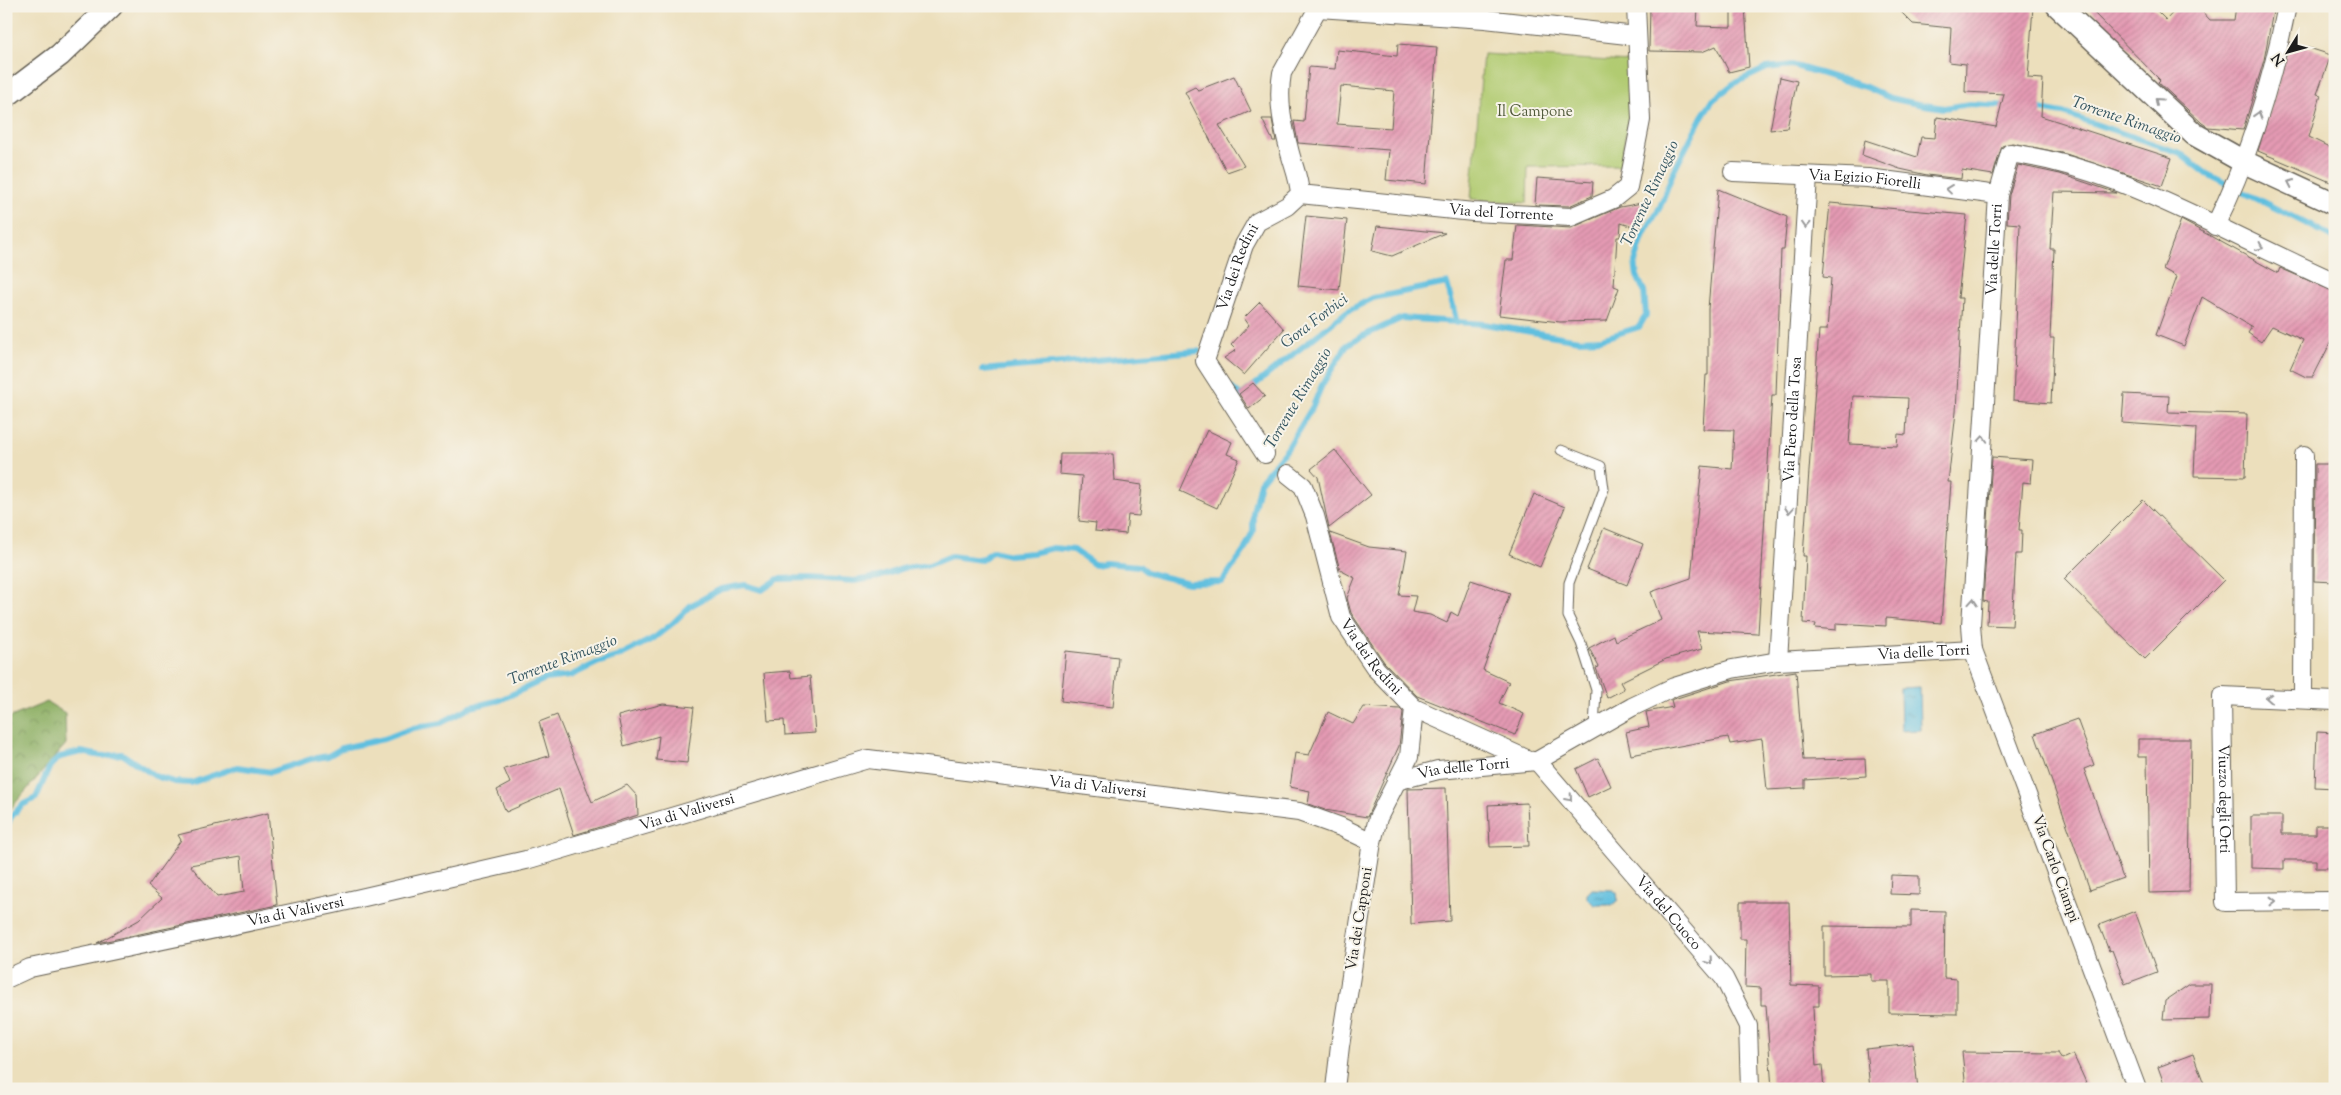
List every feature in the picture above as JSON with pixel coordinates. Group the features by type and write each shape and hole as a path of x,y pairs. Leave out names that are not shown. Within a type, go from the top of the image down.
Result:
{"street":[{"path":"6,96 60,55 111,6"},
{"name":"Via del Torrente","path":"1300,194 1473,212 1571,217 1613,199 1628,186 1641,120 1636,6"},
{"path":"2287,6 2280,41 2240,171 2219,219 2335,282"},
{"path":"1300,194 1300,180 1291,156 1279,100 1280,84 1282,73 1319,7 1485,19 1636,36"},
{"path":"2060,7 2194,134 2240,171 2335,204"},
{"name":"Via delle Torri","path":"1396,781 1438,770 1534,761 1674,687 1732,669 1778,661 1973,650 1971,625 1998,195 2010,153 2043,157 2093,171 2219,219"},
{"name":"Via Egizio Fiorelli","path":"1733,172 1868,178 1998,195"},
{"name":"Via Piero della Tosa","path":"1778,661 1801,319 1808,176"},
{"name":"Via dei Redini","path":"1265,454 1205,361 1244,245 1257,222 1287,206 1300,194"},
{"path":"2304,454 2303,699 2335,701"},
{"name":"Via dei Redini","path":"1288,474 1303,486 1315,516 1341,617 1376,669 1414,708 1409,756"},
{"name":"Via Carlo Ciampi","path":"1973,650 2137,1089"},
{"name":"Viuzzo degli Orti","path":"2303,699 2222,696 2224,902 2335,901"},
{"name":"Via delle Torri","path":"1414,708 1534,761"},
{"name":"Via dei Capponi","path":"1335,1089 1372,842 1378,818 1409,756"},
{"name":"Via di Valiversi","path":"6,979 30,968 334,904 526,860 868,759 1299,812 1341,826 1372,842"},
{"name":"Via del Cuoco","path":"1534,761 1724,978 1748,1026 1750,1089"}],"lane":[{"path":"1561,450 1601,466 1604,489 1569,583 1568,616 1581,643 1596,690 1594,729"}],"green space":[{"name":"Il Campone","path":"1483,54 1630,62 1630,110 1620,166 1528,167 1527,203 1471,199"},
{"path":"47,702 65,713 66,744 6,814 6,719"}],"water":[{"path":"1920,687 1921,730 1901,731 1900,688"},
{"path":"1592,889 1613,890 1617,893 1618,900 1612,905 1594,905 1587,898 1587,894"}],"building":[{"path":"1650,6 1698,8 1697,26 1731,27 1731,6 1745,6 1749,67 1729,72 1716,46 1702,52 1649,51"},
{"path":"1895,6 2033,6 2028,78 2043,79 2041,116 2172,158 2162,186 2066,154 2012,143 2002,146 1993,175 1962,170 1961,179 1927,175 1900,169 1862,155 1865,140 1917,157 1921,137 1935,138 1937,117 1996,127 2004,94 1965,92 1966,64 1949,62 1951,28 1913,24"},
{"path":"2087,6 2152,6 2166,20 2179,6 2197,6 2210,20 2234,20 2236,6 2274,6 2264,60 2243,130 2208,127 2202,123 2158,82 2160,80"},
{"path":"2290,42 2331,55 2317,94 2321,95 2309,137 2335,150 2335,184 2258,151"},
{"path":"1398,44 1437,47 1426,184 1386,180 1389,150 1298,143 1294,121 1304,122 1309,67 1335,69 1337,50 1397,56","holes":["1341,86 1394,91 1391,128 1337,124"]},
{"path":"1234,76 1251,111 1219,125 1244,166 1227,172 1185,92 1195,87 1198,90"},
{"path":"1780,77 1797,81 1787,128 1770,130"},
{"path":"1262,119 1272,119 1276,141 1273,141"},
{"path":"2018,165 2060,174 2117,193 2054,192 2050,249 2054,249 2050,338 2054,338 2051,403 2013,400 2020,224 2007,223 2009,195"},
{"path":"1537,178 1593,182 1592,196 1569,206 1535,205"},
{"path":"1718,189 1787,217 1784,250 1781,250 1776,395 1772,395 1758,634 1697,631 1702,649 1666,659 1620,682 1624,689 1607,698 1596,668 1599,667 1589,648 1614,635 1616,641 1661,620 1651,592 1691,578 1702,466 1732,469 1734,430 1703,429 1706,375 1708,375 1708,309"},
{"path":"1642,203 1643,218 1640,229 1621,223 1620,237 1617,237 1614,286 1619,288 1607,321 1560,322 1499,315 1506,260 1513,260 1517,225 1571,228 1620,207"},
{"path":"1830,203 1967,215 1958,298 1962,298 1956,412 1948,482 1951,482 1941,623 1886,618 1886,626 1836,623 1836,630 1815,628 1816,624 1803,623 1806,556 1803,556 1819,330 1827,330 1831,278 1823,277","holes":["1853,396 1908,398 1906,435 1898,434 1897,446 1849,444"]},
{"path":"1306,216 1347,220 1339,290 1298,286"},
{"path":"2181,220 2278,273 2280,268 2335,292 2335,334 2313,377 2306,377 2290,369 2303,340 2272,326 2261,342 2248,333 2252,327 2202,297 2184,346 2156,335 2177,277 2163,269"},
{"path":"1377,226 1445,233 1392,256 1372,251"},
{"path":"1260,302 1284,329 1244,375 1224,358 1236,350 1231,345 1249,325 1244,318"},
{"path":"1253,383 1265,396 1249,409 1239,394"},
{"path":"2124,394 2169,396 2168,412 2247,414 2245,477 2194,476 2196,428 2122,423"},
{"path":"1207,430 1232,442 1227,454 1239,459 1217,508 1180,491"},
{"path":"1335,450 1371,495 1329,528 1318,477 1311,469"},
{"path":"1060,454 1113,454 1115,481 1142,485 1139,516 1128,515 1126,534 1095,531 1096,523 1079,521 1082,476 1059,474"},
{"path":"1992,457 2033,460 2031,483 2023,482 2019,530 2022,530 2021,554 2016,554 2012,626 1987,625 1988,602 1983,601"},
{"path":"2315,464 2335,464 2335,582 2314,581"},
{"path":"1534,494 1565,507 1540,567 1509,554"},
{"path":"2143,500 2224,580 2145,659 2064,579"},
{"path":"1604,528 1643,544 1627,585 1587,569"},
{"path":"1330,533 1369,547 1407,551 1399,595 1416,596 1412,612 1430,615 1447,623 1451,612 1458,616 1471,580 1510,593 1483,670 1509,682 1499,703 1524,714 1515,735 1417,696 1384,662 1351,613 1347,598 1355,578 1340,570"},
{"path":"1066,651 1118,657 1113,707 1061,701"},
{"path":"790,671 791,678 810,676 815,733 785,735 784,720 768,721 764,673"},
{"path":"1796,671 1803,760 1865,759 1866,776 1805,780 1805,788 1767,790 1762,739 1730,744 1728,737 1631,755 1626,732 1649,727 1646,712 1673,707 1671,700 1730,681"},
{"path":"663,704 694,707 687,763 656,760 659,736 624,746 618,716"},
{"path":"1364,707 1400,709 1403,712 1399,746 1367,817 1325,810 1308,804 1310,791 1290,787 1295,753 1309,755 1328,712 1353,724"},
{"path":"557,715 592,802 627,785 637,796 638,815 574,835 559,789 506,812 497,790 510,783 504,769 549,756 539,722"},
{"path":"2077,719 2094,765 2084,769 2123,878 2090,890 2035,734"},
{"path":"2317,732 2335,733 2335,788 2315,787"},
{"path":"2138,739 2191,739 2189,892 2149,893 2147,757 2138,757"},
{"path":"1598,758 1611,786 1588,797 1576,769"},
{"path":"1446,788 1450,921 1411,924 1408,789"},
{"path":"1527,803 1529,846 1490,847 1488,805"},
{"path":"268,813 277,905 97,943 139,920 162,898 148,886 181,840 178,835","holes":["241,856 244,892 217,897 190,865"]},
{"path":"2251,816 2282,816 2282,834 2316,834 2316,825 2335,825 2335,868 2316,868 2316,860 2284,860 2284,869 2251,868"},
{"path":"1891,875 1919,876 1919,895 1890,894"},
{"path":"1740,902 1789,902 1791,985 1819,986 1819,1006 1813,1006 1814,1032 1816,1066 1822,1065 1824,1089 1772,1089 1766,1005 1761,1005 1761,988 1745,987 1746,939 1740,939"},
{"path":"1911,910 1945,911 1944,978 1957,979 1957,1014 1889,1013 1889,981 1871,981 1871,974 1824,975 1824,926 1911,927"},
{"path":"2135,911 2157,972 2125,984 2112,950 2109,951 2099,925"},
{"path":"2190,984 2211,984 2210,1019 2163,1020 2165,1001"},
{"path":"1913,1044 1918,1089 1870,1089 1866,1049"},
{"path":"1962,1052 2058,1053 2062,1059 2073,1054 2089,1089 1966,1089"},
{"path":"2193,1054 2206,1089 2166,1089 2158,1067"}],"waterway":[{"name":"Torrente Rimaggio","path":"6,828 11,817 22,805 36,798 50,766 60,757 81,752 102,756 122,754 155,776 174,782 191,783 237,767 271,772 311,759 328,756 342,748 384,739 413,728 441,723 471,707 500,700 545,679 570,676 597,663 619,656 654,638 690,606 721,589 745,585 762,590 778,579 811,578 854,581 879,577 904,568 929,565 951,556 981,560 993,551 1009,555 1032,553 1053,548 1074,550 1095,565 1105,563 1139,566 1148,573 1189,583 1222,582 1244,551 1253,531 1253,512 1260,482 1287,449 1313,406 1322,385 1347,345 1402,318 1484,324 1579,340 1601,339 1639,327 1646,315 1644,291 1637,276 1635,262 1644,234 1660,207 1672,175 1701,118 1712,101 1733,84 1767,68 1792,65 1866,87 1890,98 1918,104 1944,108 1969,104 2009,106"},
{"name":"Torrente Rimaggio","path":"2034,108 2063,113 2180,153 2207,174 2335,238"},
{"name":"Gora Forbici","path":"1230,387 1241,396 1346,312 1373,298 1447,283 1457,323"},
{"name":"Gora Forbici","path":"982,370 1198,351"}]}
